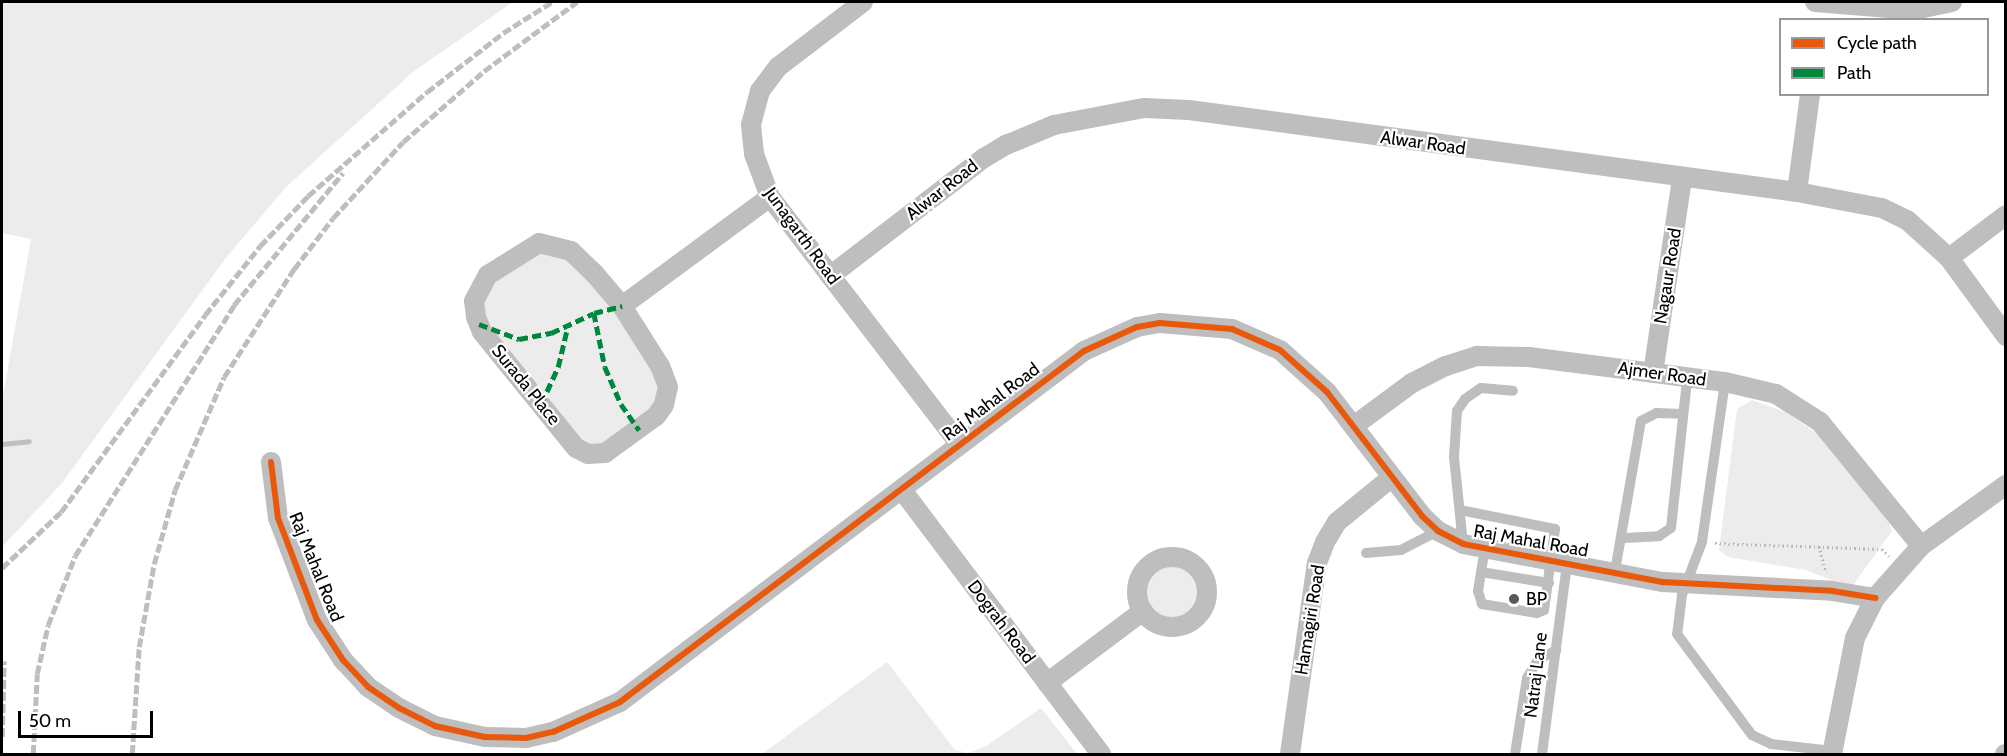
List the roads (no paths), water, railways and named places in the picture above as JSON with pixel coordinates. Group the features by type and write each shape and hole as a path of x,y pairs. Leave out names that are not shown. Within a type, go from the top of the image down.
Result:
{"street":[{"name":"Junagarth Road","path":"863,2 778,67 760,92 751,125 754,154 770,197 960,444"},
{"path":"1819,8 1914,10 1952,2"},
{"path":"1797,192 1810,96"},
{"name":"Alwar Road","path":"831,276 984,158 1006,145 1063,123 1144,108 1200,112 1682,179 1797,192 1882,208 1907,220 1949,258 2006,336"},
{"name":"Nagaur Road","path":"1653,373 1682,179"},
{"path":"622,306 770,197"},
{"path":"1949,258 2006,215"},
{"name":"Surada Place","path":"540,243 571,251 622,306 660,366 668,387 656,416 620,445 605,453 588,454 576,448 483,332 474,301 488,275 540,243"},
{"name":"Raj Mahal Road","path":"272,462 278,518 316,620 349,666 368,687 435,726 526,746 582,723 620,702 1084,351 1137,327 1160,322 1208,324 1266,342 1303,368 1355,425 1391,478 1438,531 1463,544 1616,571 1663,582 1689,581 1832,591 1875,598"},
{"name":"Ajmer Road","path":"1355,425 1412,383 1446,366 1477,356 1529,357 1653,373 1687,380 1725,382 1776,394 1820,422 1921,546"},
{"name":"Hamagiri Road","path":"1290,754 1317,563 1325,542 1337,522 1391,478"},
{"path":"1833,753 1855,638 1875,598 1900,567 1921,546 2006,485"},
{"name":"Dograh Road","path":"902,490 1101,754"},
{"path":"1047,683 1143,611"}],"lane":[{"path":"1624,538 1659,536 1671,528 1687,380"},
{"path":"1725,382 1702,542 1677,611 1677,634 1752,735 1771,744 1833,753"},
{"path":"1463,544 1455,457 1457,411 1465,399 1481,388 1513,391"},
{"path":"1616,571 1624,538 1641,421 1657,413 1682,414"},
{"path":"1460,510 1550,526 1557,535 1560,562 1550,582 1547,605 1537,613 1482,604 1478,591 1485,548"},
{"path":"1366,553 1401,550 1438,531"},
{"name":"Natraj Lane","path":"1542,754 1556,650 1560,562"},
{"path":"1481,572 1550,582"},
{"path":"1515,754 1527,678 1538,660 1556,650"}],"waterway":[{"path":"2,444 29,441"}],"railway":[{"path":"2,568 61,512 205,315 260,246 308,196 427,92 503,33 552,2"},
{"path":"132,754 139,647 154,564 175,490 224,377 294,269 333,218 403,142 484,71 577,2"},
{"path":"33,754 37,674 48,625 75,556 234,305 343,173"},
{"path":"2,737 4,661"}],"place":[{"name":"BP","path":"1514,599"}]}
